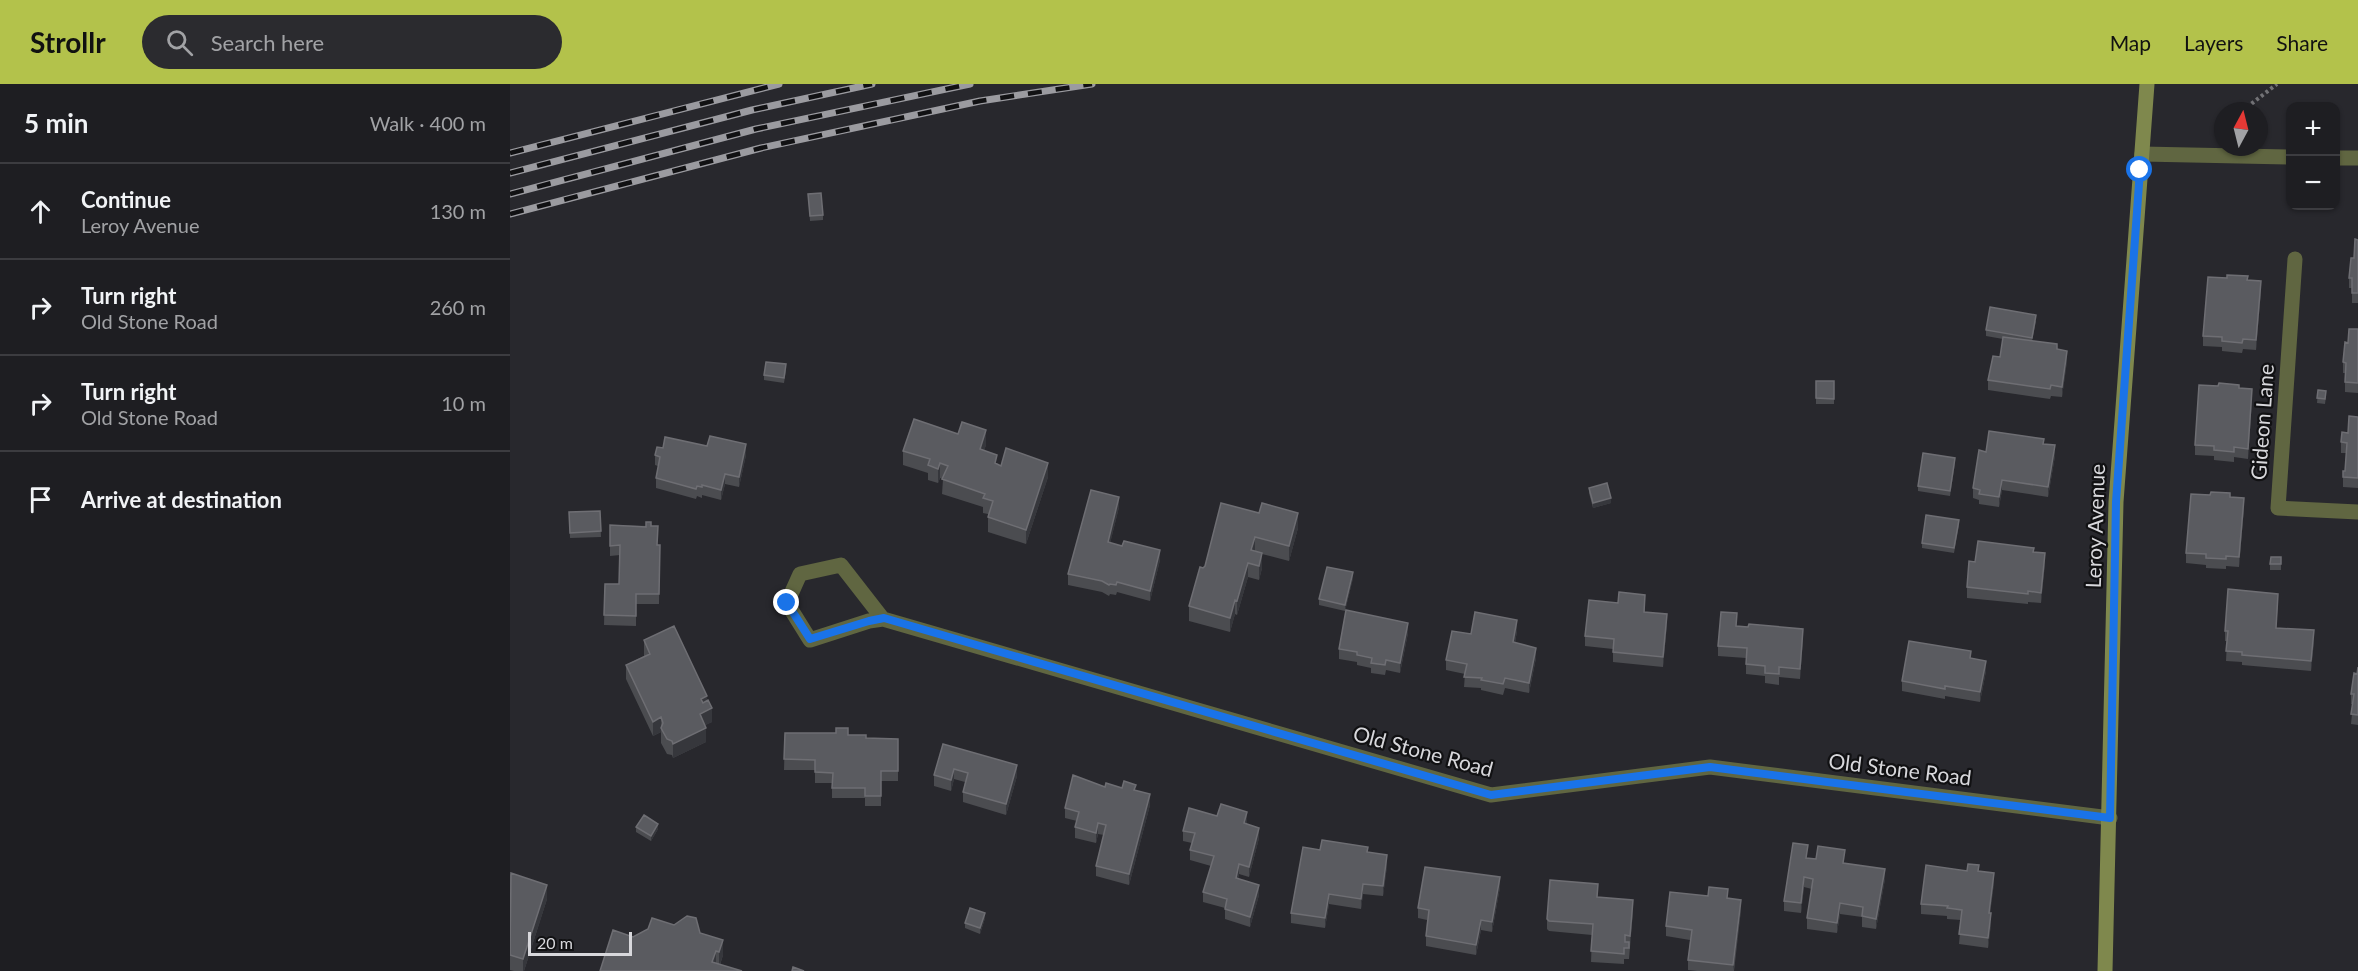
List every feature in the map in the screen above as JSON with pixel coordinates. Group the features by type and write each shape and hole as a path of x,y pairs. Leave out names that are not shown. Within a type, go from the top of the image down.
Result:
{"street":[{"name":"Leroy Avenue","path":"2105,971 2116,502 2147,84"},
{"path":"2142,154 2286,157"},
{"path":"2340,158 2358,158"},
{"name":"Gideon Lane","path":"2295,259 2278,508 2358,512"},
{"path":"841,566 884,618 810,639 787,603 800,574 841,566"},
{"name":"Old Stone Road","path":"884,618 1491,795 1710,767 2110,818"}],"path":[{"path":"2254,102 2277,84"}],"building":[{"path":"821,193 823,215 810,216 808,194"},
{"path":"2355,239 2358,240 2358,293 2352,293 2352,278 2349,278 2351,258 2354,258"},
{"path":"2227,275 2248,276 2247,280 2261,281 2256,340 2243,339 2242,343 2222,341 2222,337 2203,336 2208,277 2227,278"},
{"path":"1990,307 2036,315 2032,338 1986,330"},
{"path":"2349,329 2358,329 2358,383 2345,382 2346,363 2343,362"},
{"path":"2003,337 2057,344 2057,349 2067,351 2062,387 2051,385 2050,389 1988,380 1993,356 2000,357"},
{"path":"766,362 786,364 784,378 764,375"},
{"path":"1816,381 1834,381 1834,399 1816,398"},
{"path":"2219,383 2252,389 2248,449 2234,447 2234,452 2214,450 2214,446 2195,445 2199,385 2218,386"},
{"path":"2318,390 2326,391 2325,399 2317,398"},
{"path":"2349,416 2358,417 2358,478 2343,477 2347,443 2341,442 2342,432 2348,433"},
{"path":"914,419 958,434 962,422 986,430 980,449 997,455 995,463 1001,466 1006,448 1048,463 1026,530 988,517 993,501 983,498 985,494 942,479 948,466 940,463 938,469 928,465 930,459 903,451"},
{"path":"1989,431 2044,439 2043,444 2055,445 2048,487 2002,480 1999,497 1979,494 1980,490 1973,488 1979,450 1986,452"},
{"path":"710,436 746,444 739,477 725,474 721,490 702,485 702,487 697,486 696,489 656,478 660,457 655,455 657,447 663,448 665,437 707,446"},
{"path":"1923,453 1955,458 1950,491 1918,486"},
{"path":"1607,483 1611,498 1593,503 1589,488"},
{"path":"1091,490 1119,497 1108,542 1122,546 1124,541 1160,550 1150,591 1117,582 1116,585 1109,585 1102,581 1068,574"},
{"path":"2211,492 2230,493 2230,497 2244,498 2239,557 2206,558 2206,554 2186,553 2191,494 2210,495"},
{"path":"1221,503 1259,513 1262,503 1298,513 1289,546 1255,537 1251,550 1262,553 1259,566 1248,563 1230,618 1189,606 1200,567 1205,566"},
{"path":"600,511 601,531 570,533 569,512"},
{"path":"1926,515 1959,520 1954,548 1922,543"},
{"path":"646,522 651,522 651,526 658,526 659,594 636,594 636,616 604,615 605,584 619,584 620,545 610,546 610,525 646,527"},
{"path":"1978,541 2034,548 2033,552 2045,553 2041,593 2028,591 2028,594 1967,587 1969,561 1975,562"},
{"path":"2271,557 2281,557 2281,564 2270,564"},
{"path":"1327,567 1353,572 1345,605 1319,599"},
{"path":"2228,589 2278,594 2276,628 2314,630 2311,661 2242,655 2242,652 2226,651"},
{"path":"1619,592 1645,595 1644,612 1667,614 1663,657 1613,652 1614,639 1585,636 1589,600 1618,603"},
{"path":"1346,610 1408,623 1400,663 1386,660 1385,665 1371,663 1372,658 1357,655 1357,652 1339,649"},
{"path":"1475,612 1517,620 1513,642 1536,648 1529,683 1505,678 1503,684 1481,680 1482,678 1464,677 1467,664 1446,660 1452,631 1471,634"},
{"path":"1721,612 1737,613 1736,626 1748,627 1749,624 1803,629 1800,669 1779,667 1779,674 1765,673 1765,666 1746,664 1747,648 1718,646"},
{"path":"674,626 707,696 701,699 703,703 708,700 712,708 700,714 706,728 673,744 661,728 663,723 661,717 653,722 626,665 650,654 644,640"},
{"path":"1909,641 1971,651 1970,658 1986,661 1980,692 1945,686 1945,689 1902,681"},
{"path":"2358,667 2358,715 2351,714 2354,694 2351,694 2354,673 2357,674"},
{"path":"836,728 848,728 848,735 898,739 898,771 881,771 881,796 865,796 865,788 832,788 833,773 815,772 815,760 784,759 785,733 836,733"},
{"path":"943,744 1017,765 1006,804 963,792 968,773 954,769 951,780 934,775"},
{"path":"1073,775 1105,787 1106,783 1122,788 1124,781 1136,785 1134,790 1150,794 1129,874 1096,866 1106,825 1098,823 1096,833 1075,827 1079,812 1065,808"},
{"path":"1221,804 1247,812 1244,823 1259,828 1249,867 1239,864 1236,878 1259,885 1250,917 1225,909 1227,899 1203,892 1214,856 1190,850 1195,833 1183,831 1189,808 1217,816"},
{"path":"644,815 658,824 651,836 636,827"},
{"path":"1322,840 1368,847 1367,852 1387,855 1383,886 1363,884 1361,899 1329,894 1325,918 1291,913 1303,847 1320,850"},
{"path":"1793,843 1808,845 1806,858 1816,859 1818,846 1845,850 1843,863 1885,869 1876,919 1862,916 1863,907 1840,903 1837,923 1807,918 1813,879 1804,877 1801,903 1784,901"},
{"path":"1968,864 1979,865 1978,871 1994,873 1988,938 1959,934 1962,910 1947,908 1948,906 1921,904 1926,865 1967,871"},
{"path":"1425,867 1500,877 1492,922 1481,920 1476,945 1426,936 1429,910 1418,908"},
{"path":"511,873 547,885 523,959 510,955"},
{"path":"1550,880 1598,884 1597,897 1633,900 1630,936 1625,935 1625,942 1629,942 1629,948 1624,948 1624,954 1591,951 1593,924 1547,919"},
{"path":"1709,887 1728,889 1727,898 1741,900 1733,965 1688,960 1692,930 1666,926 1670,892 1708,896"},
{"path":"970,908 985,913 980,928 965,923"},
{"path":"687,916 696,918 700,933 723,940 712,962 742,971 600,971 613,930 633,937 648,929 652,918 674,925"},
{"path":"793,967 804,971 792,971"}],"railway":[{"path":"510,153 779,84"},
{"path":"510,173 752,110 872,84"},
{"path":"510,194 756,129 970,84"},
{"path":"510,214 761,148 980,101 1092,84"}],"route":[{"path":"787,603 810,639 884,618 1491,795 1710,767 2110,818 2116,502 2140,170"}]}
